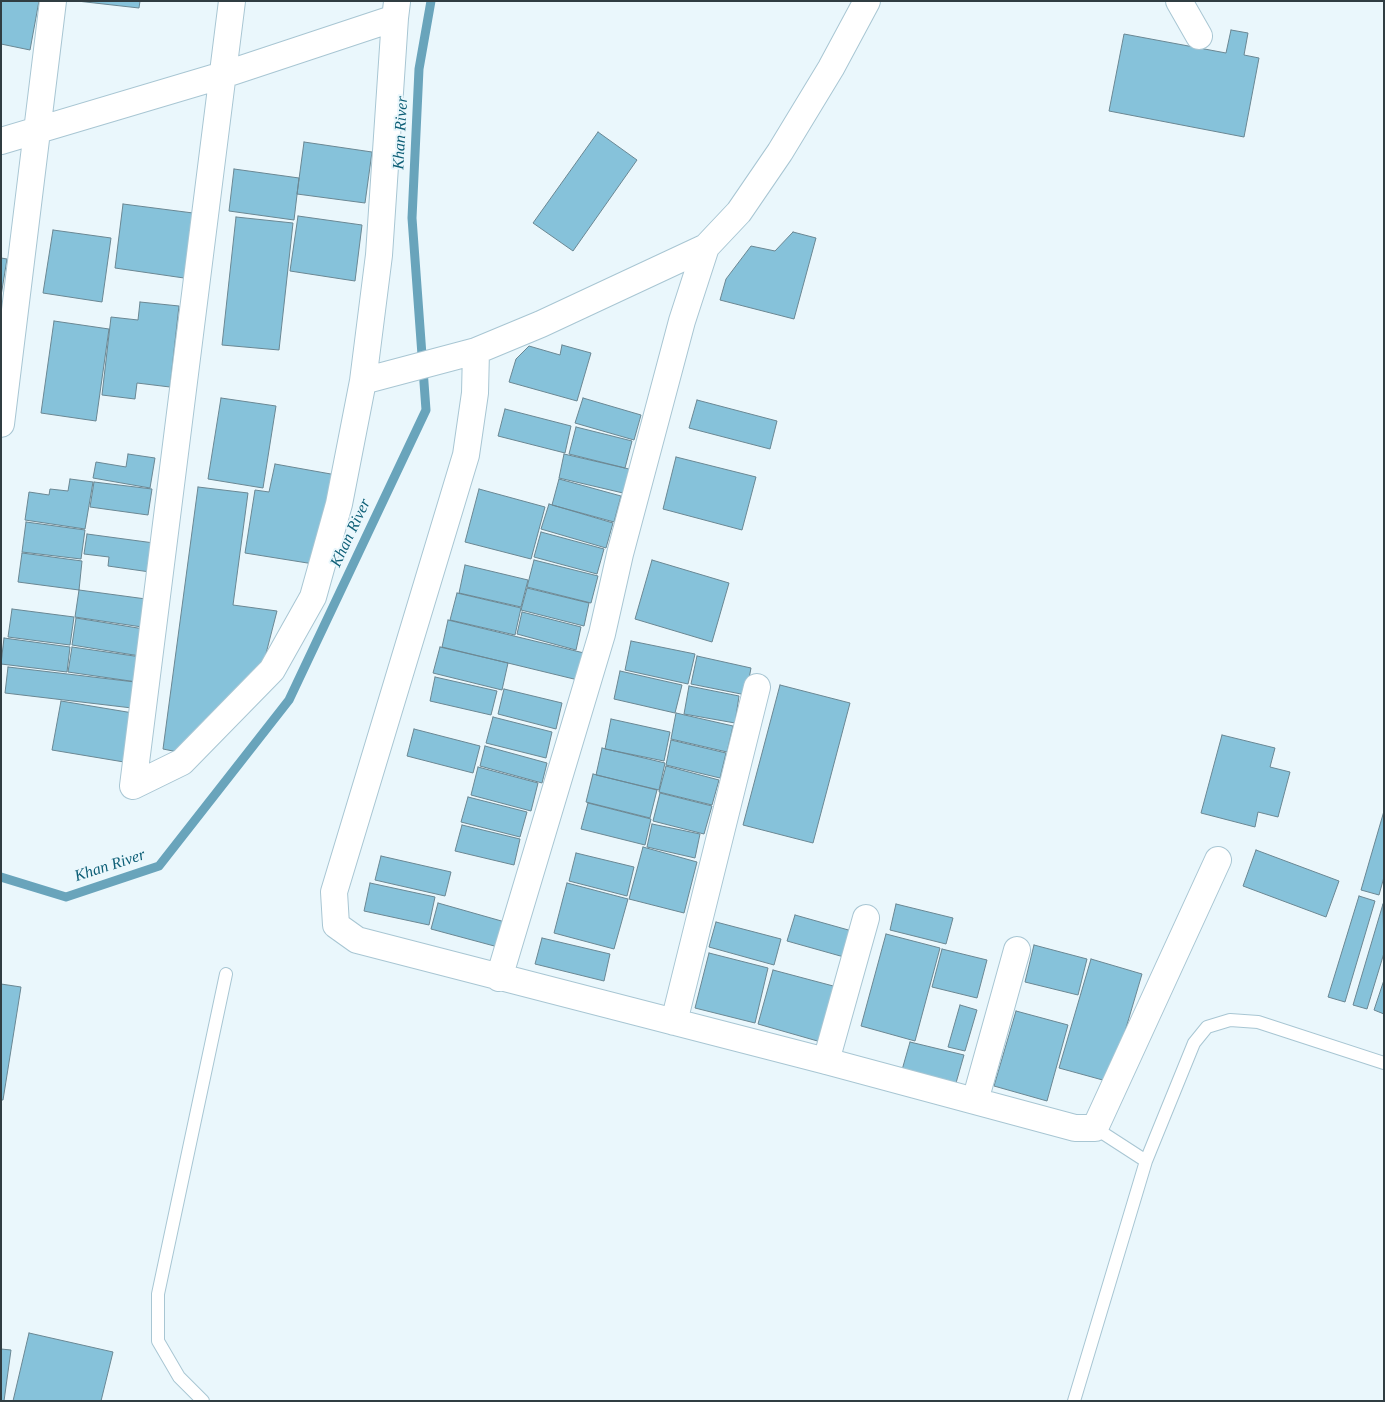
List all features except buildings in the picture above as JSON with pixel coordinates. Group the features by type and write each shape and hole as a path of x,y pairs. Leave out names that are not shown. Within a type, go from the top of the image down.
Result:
{"street":[{"path":"1,424 53,1"},
{"path":"1,141 222,75 396,10 378,255 363,382 339,504 314,597 272,670 182,762 132,786 222,75 232,1"},
{"path":"363,382 476,351 541,324 706,247 739,212 780,152 831,68 867,1"},
{"path":"1179,1 1199,36"},
{"path":"499,978 602,634 682,321 706,247"},
{"path":"476,351 475,393 466,455 334,892 336,925 357,940 826,1061 1075,1128 1095,1128 1218,860"},
{"path":"674,1022 757,687"},
{"path":"826,1061 866,918"},
{"path":"975,1101 1017,950"}],"lane":[{"path":"203,1401 179,1377 158,1341 158,1294 226,974"},
{"path":"1074,1401 1146,1161 1194,1043 1207,1027 1230,1020 1258,1022 1384,1063"},
{"path":"1095,1128 1146,1161"}],"waterway":[{"name":"Khan River","path":"1,877 66,897 159,866 289,700 426,410 412,218 419,69 431,1"}]}
